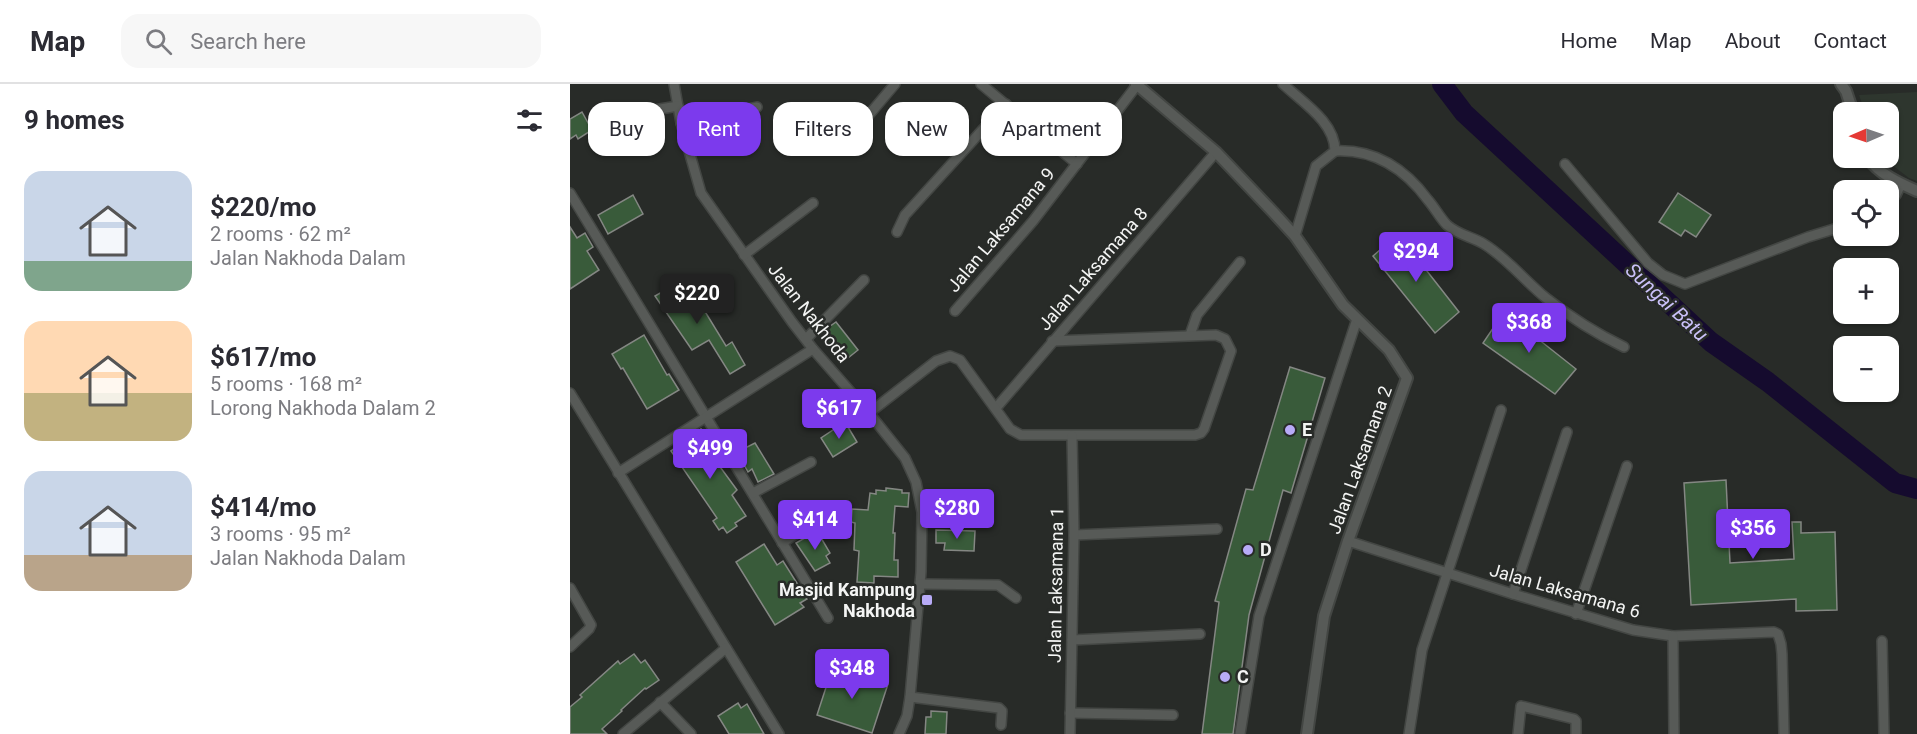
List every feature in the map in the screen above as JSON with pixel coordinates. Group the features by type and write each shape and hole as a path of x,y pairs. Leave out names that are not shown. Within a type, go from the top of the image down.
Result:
{"street":[{"name":"Jalan Nakhoda","path":"674,84 677,102"},
{"path":"873,110 895,84"},
{"path":"981,84 1004,102"},
{"name":"Jalan Laksamana 2","path":"1137,84 1216,152 1294,236 1343,305 1389,350 1407,378 1348,541 1324,616 1307,734"},
{"name":"Jalan Laksamana 9","path":"955,310 1033,221 1137,84"},
{"path":"1283,84 1326,124 1335,139 1335,150"},
{"path":"1841,84 1849,102"},
{"path":"897,232 905,215 981,131"},
{"path":"1294,236 1316,166 1335,150 1365,153 1384,160 1401,171 1427,198 1448,226 1484,243 1546,298 1601,336 1624,347"},
{"name":"Jalan Laksamana 8","path":"996,408 1216,152"},
{"name":"Jalan Nakhoda","path":"690,156 701,193 813,349 869,413 904,458 916,482 922,512 920,584 910,697 899,734"},
{"path":"1068,156 1077,164"},
{"path":"1564,164 1648,263 1663,275 1685,284 1833,229"},
{"path":"1877,168 1901,184 1917,191"},
{"path":"1899,188 1901,184"},
{"path":"570,193 828,618"},
{"path":"744,255 813,203"},
{"path":"1190,335 1197,315 1240,262"},
{"path":"806,339 864,280"},
{"path":"1240,734 1259,616 1357,319"},
{"path":"869,413 936,361 950,356 960,360 1010,429 1021,435 1195,435 1204,429 1231,351 1225,339 1216,335 1052,341"},
{"path":"618,473 813,349"},
{"path":"570,393 779,734"},
{"path":"1409,734 1422,650 1501,410"},
{"path":"1513,594 1567,432"},
{"name":"Jalan Laksamana 1","path":"1070,734 1074,535 1072,436"},
{"path":"753,493 811,462"},
{"path":"1576,614 1627,466"},
{"path":"782,543 820,518 841,518"},
{"path":"1074,535 1217,529"},
{"name":"Jalan Laksamana 6","path":"1348,541 1633,630 1673,636 1768,631 1778,634 1782,654 1784,734"},
{"path":"920,584 998,585 1016,598"},
{"path":"570,588 590,621 590,629 570,647"},
{"path":"1072,640 1200,634"},
{"path":"1673,636 1674,734"},
{"path":"1882,641 1884,734"},
{"path":"623,734 726,648"},
{"path":"910,697 999,708 1002,711 1001,725"},
{"path":"660,702 691,734"},
{"path":"1518,734 1521,706 1574,719 1576,734"},
{"path":"1070,713 1173,715"}],"shaded area":[{"path":"1917,92 1917,181 1896,168 1899,168 1899,102 1861,102 1859,95"},
{"path":"1742,522 1757,522 1758,546 1743,547"}],"building":[{"path":"582,112 588,123 588,133 578,139 576,135 570,139 570,119"},
{"path":"1678,193 1711,215 1696,237 1685,230 1681,236 1659,222"},
{"path":"633,195 643,214 608,234 598,215"},
{"path":"570,227 577,238 585,233 593,247 587,251 599,270 570,289"},
{"path":"1398,234 1459,312 1435,333 1373,256"},
{"path":"681,281 694,302 698,300 726,346 732,342 745,365 730,374 709,340 692,350 655,296"},
{"path":"1504,312 1576,369 1555,394 1483,343"},
{"path":"836,322 858,350 843,362 824,338 830,333 826,329"},
{"path":"644,335 667,375 669,374 679,390 647,409 612,354"},
{"path":"1290,367 1325,378 1291,493 1283,490 1249,615 1233,734 1202,734 1219,602 1215,601 1246,489 1253,490"},
{"path":"845,422 857,442 833,457 821,438"},
{"path":"701,429 713,445 707,449 737,490 732,495 746,516 735,523 737,526 727,533 723,527 719,530 713,521 717,518 671,451"},
{"path":"755,443 774,474 758,482 752,469 748,472 737,452"},
{"path":"1726,480 1730,563 1794,559 1792,522 1801,522 1801,533 1835,532 1837,610 1796,611 1796,599 1691,605 1684,483"},
{"path":"886,488 909,493 908,507 895,506 894,560 898,560 898,577 874,576 874,583 857,582 859,551 854,550 855,523 851,522 852,509 868,510 870,493 876,494 876,490 886,491"},
{"path":"936,530 975,531 974,551 944,550 945,543 936,543"},
{"path":"817,531 830,553 826,556 830,563 815,571 796,543"},
{"path":"764,544 777,565 783,561 807,599 800,603 804,607 775,625 736,562"},
{"path":"634,654 641,663 645,660 659,680 645,688 602,729 607,734 570,734 570,707 618,661 620,664"},
{"path":"833,666 888,684 872,733 817,715"},
{"path":"738,703 741,708 747,704 764,734 729,734 718,716"},
{"path":"931,711 947,712 946,734 925,734 926,717 931,717"}],"waterway":[{"name":"Sungai Batu","path":"1442,84 1464,113 1711,342 1768,382 1895,483 1917,489"}],"place":[{"name":"E","path":"1290,430"},
{"name":"D","path":"1248,550"},
{"name":"Masjid Kampung Nakhoda","path":"927,600"},
{"name":"C","path":"1225,677"}]}
